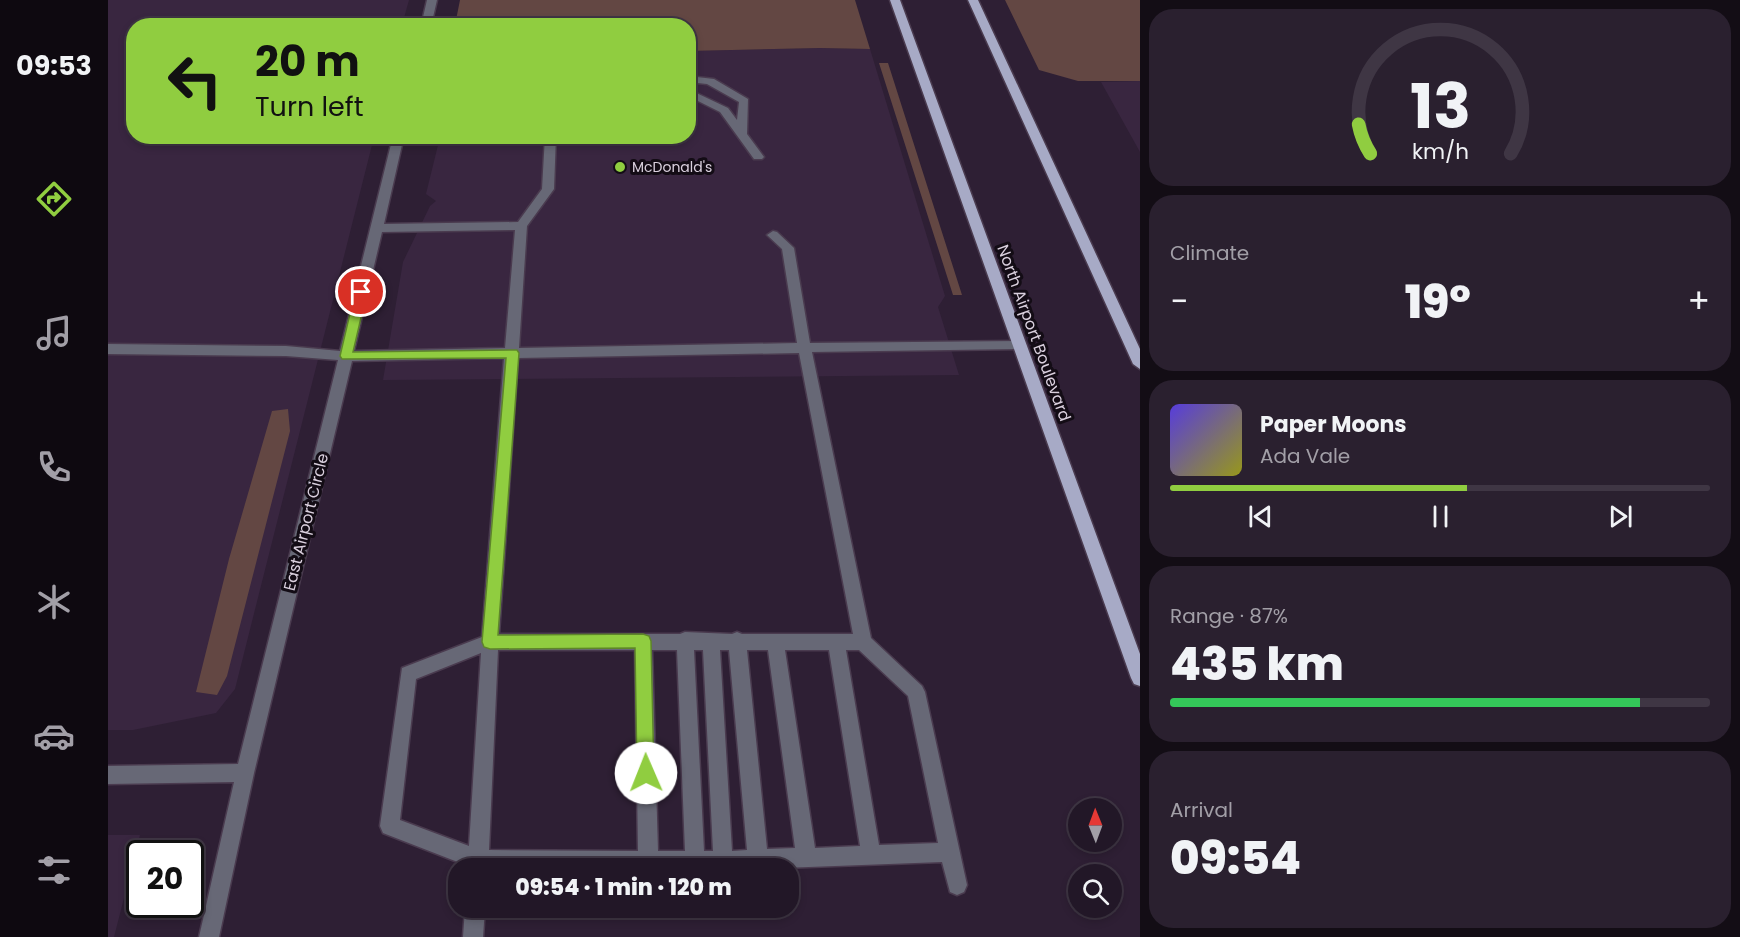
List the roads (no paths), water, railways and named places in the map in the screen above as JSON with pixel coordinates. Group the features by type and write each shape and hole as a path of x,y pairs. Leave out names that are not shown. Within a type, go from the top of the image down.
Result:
{"main road":[{"name":"North Airport Boulevard","path":"896,0 1140,678"},
{"path":"973,0 1140,364"}],"street":[{"path":"428,18 432,0"},
{"path":"696,80 710,81 744,101 741,136"},
{"path":"696,96 724,110 758,157"},
{"name":"East Airport Circle","path":"209,937 246,773 397,144"},
{"path":"478,858 490,642 521,226 548,189 551,144"},
{"path":"377,228 521,226"},
{"path":"773,235 788,248 804,348 863,642 916,692 957,885"},
{"path":"108,349 286,351 346,356 1018,344"},
{"path":"685,640 695,858"},
{"path":"464,858 390,826 408,674 490,642 737,640 863,642"},
{"path":"737,640 758,858 950,852"},
{"path":"643,641 648,858"},
{"path":"711,641 723,858"},
{"path":"775,641 806,856"},
{"path":"836,641 871,855"},
{"path":"108,775 246,773"},
{"path":"472,937 474,918"}],"place":[{"name":"McDonald's","path":"620,167"}]}
